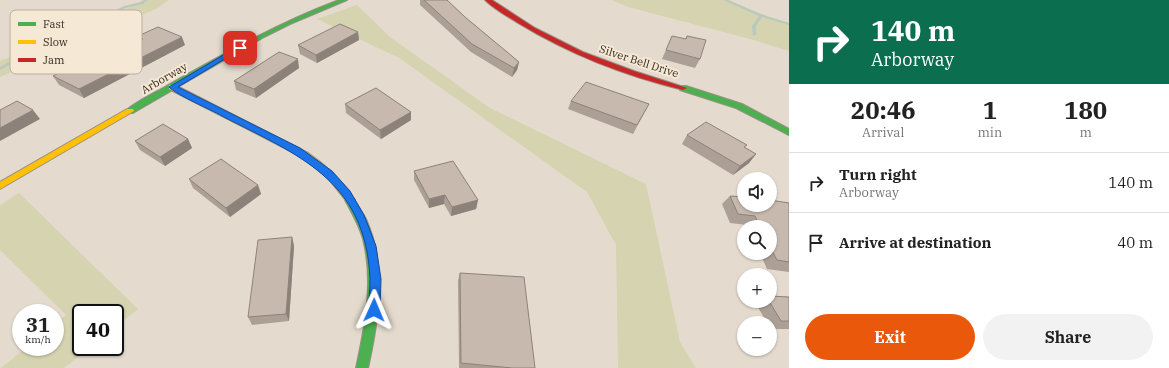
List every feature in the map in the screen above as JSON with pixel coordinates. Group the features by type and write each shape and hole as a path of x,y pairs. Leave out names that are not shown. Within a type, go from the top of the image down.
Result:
{"street":[{"name":"Silver Bell Drive","path":"488,0 517,22 577,53 637,75 733,103 764,117 789,132"},
{"name":"Arborway","path":"0,186 273,29 312,11 339,1"},
{"path":"172,87 297,150 324,169 347,193 361,217 371,246 375,279 374,310 362,368"}],"shaded area":[{"path":"142,0 169,0 158,8 142,15 142,10 123,10 138,4"},
{"path":"612,0 729,0 752,11 789,23 789,51 750,39 628,7"},
{"path":"357,5 390,37 490,108 646,184 680,342 696,368 618,368 616,245 587,192 399,58 317,19"},
{"path":"10,57 10,73 0,77 0,61"},
{"path":"19,193 138,309 124,320 124,304 72,304 72,356 79,356 64,368 1,368 16,356 64,356 64,317 66,315 64,313 64,304 55,304 0,250 0,205"}],"building":[{"path":"424,0 447,0 519,62 514,68 472,44"},
{"path":"340,24 358,32 316,55 298,45"},
{"path":"158,27 182,37 142,57 142,34"},
{"path":"672,36 686,39 687,36 706,40 700,59 666,50"},
{"path":"279,52 298,59 254,89 234,81"},
{"path":"57,74 109,74 79,89 53,76"},
{"path":"586,82 649,104 637,125 571,101"},
{"path":"376,88 411,112 380,130 345,104"},
{"path":"17,101 33,110 0,128 0,110"},
{"path":"706,122 747,145 744,147 756,154 740,166 687,135"},
{"path":"163,124 188,139 160,157 135,141"},
{"path":"221,159 258,185 226,208 189,179"},
{"path":"453,161 478,200 452,207 445,195 429,199 414,171"},
{"path":"730,196 737,196 737,212"},
{"path":"777,201 789,203 789,262 777,260 777,220 757,220 755,216 738,214 737,212 777,212"},
{"path":"292,237 286,314 248,317 258,240"},
{"path":"460,273 524,277 535,368 512,368 461,363"},
{"path":"777,296 789,297 789,321 781,321 773,308 777,308"}],"waterway":[{"path":"119,10 142,3 146,0"},
{"path":"725,0 762,16"},
{"path":"754,35 754,26 762,16"},
{"path":"762,16 789,24"},
{"path":"0,69 10,63"}],"traffic: fast":[{"path":"130,111 261,36 344,0"},
{"path":"683,88 739,106 789,132"},
{"path":"350,200 361,219 368,239 374,282 373,304 367,347 362,368"}],"traffic: slow":[{"path":"172,87 305,155 330,175 350,200"},
{"path":"0,186 130,111"}],"traffic: jam":[{"path":"488,0 533,30 581,53 657,81 683,88"}],"route":[{"path":"240,48 172,87 297,150 319,165 347,193 361,217 371,246 375,279 374,310"}]}
